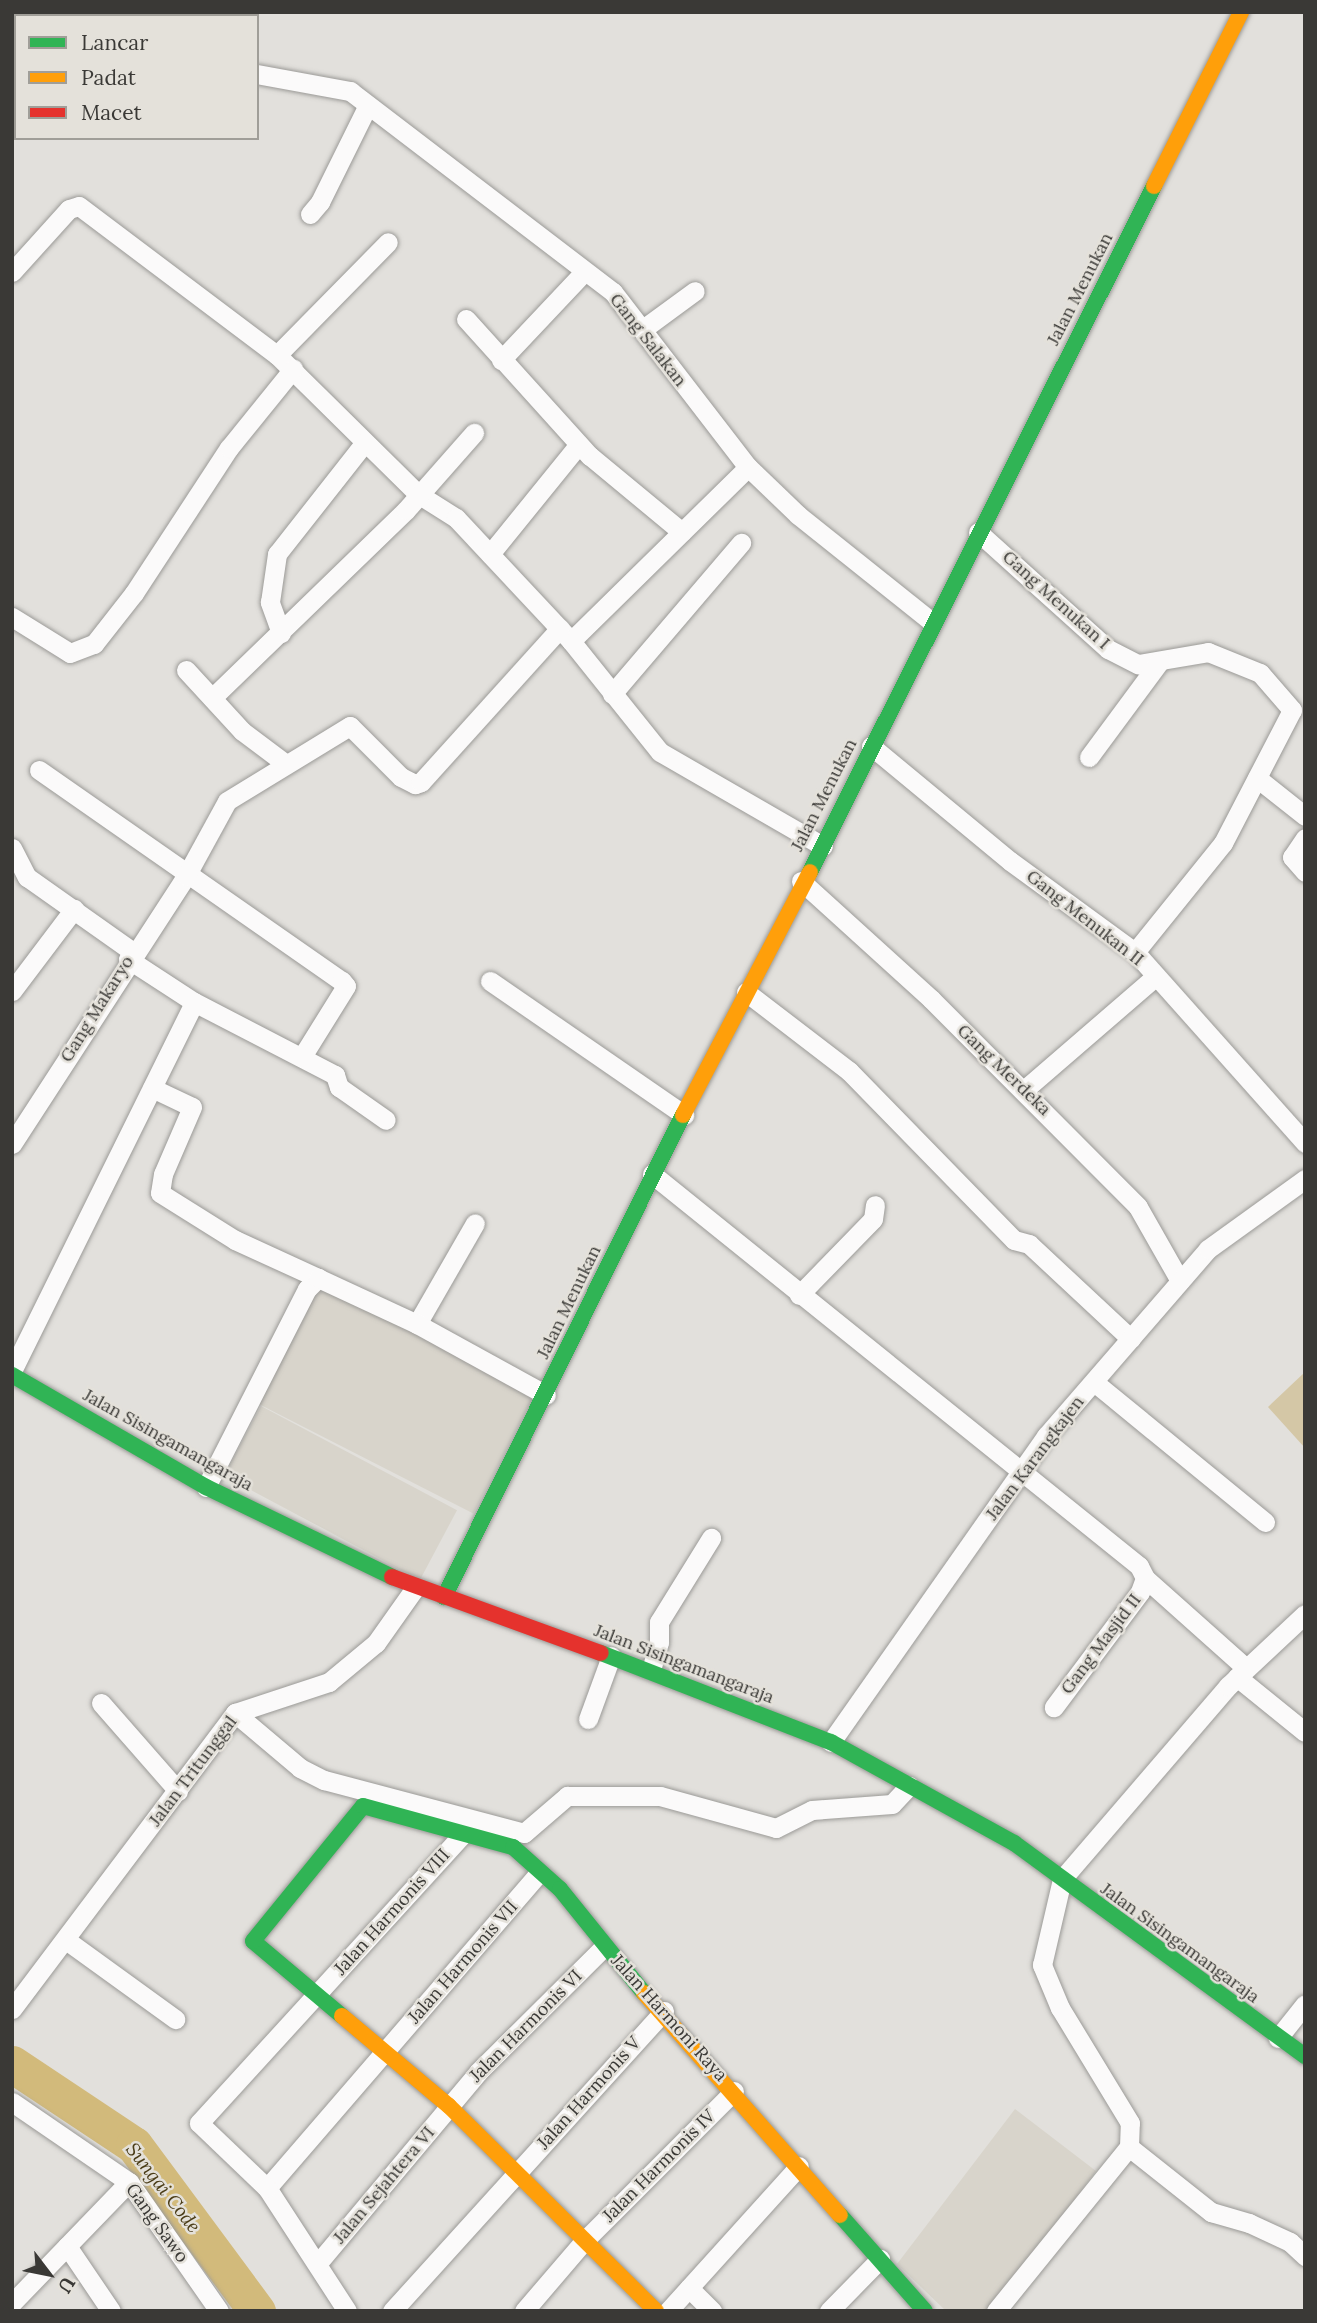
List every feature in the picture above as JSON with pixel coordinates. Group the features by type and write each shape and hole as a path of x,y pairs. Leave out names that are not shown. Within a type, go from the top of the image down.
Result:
{"main road":[{"name":"Jalan Menukan","path":"444,1597 546,1395 652,1174 801,881 822,846 932,622 1241,12"},
{"name":"Jalan Sisingamangaraja","path":"12,1373 206,1487 415,1588 651,1670 831,1742 1014,1843 1305,2056"},
{"name":"Jalan Harmoni Raya","path":"318,1992 253,1941 363,1806 466,1831 513,1847 560,1889 604,1947 664,2011 925,2311"},
{"path":"318,1992 449,2106 514,2174 656,2311"}],"street":[{"name":"Gang Salakan","path":"259,74 339,86 368,105 612,292 748,467 798,515 932,622"},
{"path":"310,214 325,193 332,170 368,105"},
{"path":"12,272 69,209 79,206 277,355 418,494 456,519 566,635 660,752 822,846"},
{"path":"277,355 388,242"},
{"path":"501,360 584,272"},
{"path":"643,329 695,290"},
{"path":"466,319 491,342 501,360 579,444 682,532"},
{"path":"12,617 71,653 94,644 134,593 229,448 293,369"},
{"path":"212,698 418,494 474,433"},
{"path":"281,632 270,602 277,554 365,442"},
{"path":"490,554 579,444"},
{"path":"566,635 682,532 748,467"},
{"name":"Gang Menukan I","path":"978,532 1108,649 1138,664 1208,652 1260,673 1298,705 1276,740 1223,843 1135,952"},
{"path":"612,694 741,543"},
{"name":"Gang Makaryo","path":"12,1144 130,956 186,876 227,801 350,726 401,777 415,784 421,782 566,635"},
{"path":"1089,757 1160,661"},
{"path":"186,670 242,731 286,764"},
{"name":"Gang Menukan II","path":"871,746 1010,861 1135,952 1305,1143"},
{"path":"39,770 186,876 346,986 303,1055"},
{"path":"1257,778 1305,816"},
{"path":"1305,838 1292,857 1305,872"},
{"path":"12,848 27,877 74,909 130,956 194,1002 303,1055 335,1075 339,1087 386,1120"},
{"name":"Gang Merdeka","path":"801,881 1024,1090 1138,1207 1180,1281"},
{"path":"12,991 74,909"},
{"path":"1024,1090 1156,976"},
{"path":"490,981 684,1115"},
{"path":"746,992 849,1071 1014,1240 1029,1244 1131,1339"},
{"path":"12,1373 194,1002"},
{"path":"152,1088 192,1107 160,1181 160,1194 235,1240 417,1324 546,1395"},
{"name":"Gang Masjid II","path":"652,1174 1139,1566 1145,1578 1140,1592 1055,1707"},
{"name":"Jalan Karangkajen","path":"831,1742 1020,1472 1094,1382 1208,1249 1305,1179"},
{"path":"799,1295 873,1219 875,1205"},
{"path":"417,1324 475,1223"},
{"path":"206,1487 307,1289 318,1278"},
{"path":"1094,1382 1265,1522"},
{"path":"651,1670 659,1642 659,1622 711,1538"},
{"path":"1145,1578 1305,1732"},
{"name":"Jalan Tritunggal","path":"12,2009 235,1713 328,1682 376,1643 415,1588"},
{"path":"996,2311 1129,2147 1130,2123 1060,2008 1042,1965 1062,1879 1242,1673 1305,1614"},
{"path":"588,1719 611,1656"},
{"path":"101,1703 178,1791"},
{"path":"235,1713 300,1768 324,1780 524,1833 567,1796 660,1797 776,1828 812,1810 892,1804 909,1786"},
{"name":"Jalan Harmonis VIII","path":"267,2188 199,2123 466,1831"},
{"name":"Jalan Harmonis VII","path":"267,2188 540,1873"},
{"path":"66,1940 175,2019"},
{"name":"Jalan Harmonis VI","path":"449,2106 604,1947"},
{"path":"1278,2038 1305,2004"},
{"name":"Jalan Harmonis V","path":"392,2311 664,2011"},
{"name":"Jalan Harmonis IV","path":"524,2311 584,2241 734,2091"},
{"name":"Gang Sawo","path":"12,2102 129,2182 219,2311"},
{"name":"Jalan Sejahtera VI","path":"318,2263 449,2106"},
{"path":"1129,2147 1211,2212 1249,2222 1290,2242 1305,2256"},
{"path":"668,2311 799,2166"},
{"path":"12,2303 129,2182"},
{"path":"267,2188 347,2311"},
{"path":"67,2246 111,2311"},
{"path":"829,2311 880,2259"},
{"path":"689,2288 712,2311"}],"shaded area":[{"path":"319,1281 536,1391 473,1513 257,1403"},
{"path":"1305,1372 1305,1448 1268,1407"},
{"path":"261,1406 457,1510 420,1580 224,1476"},
{"path":"1015,2109 1096,2171 991,2311 946,2311 897,2264"}],"waterway":[{"name":"Sungai Code","path":"12,2064 134,2145 257,2311"}],"traffic: fast":[{"path":"810,872 1154,186"},
{"path":"444,1597 683,1115"},
{"path":"12,1375 206,1487 392,1577"},
{"path":"601,1653 831,1742 1014,1843 1305,2056"},
{"path":"342,2016 253,1941 363,1806 513,1847 560,1889 644,1993"},
{"path":"840,2215 925,2311"}],"traffic: slow":[{"path":"1154,186 1241,12"},
{"path":"683,1115 810,872"},
{"path":"644,1993 840,2215"},
{"path":"342,2016 449,2106 656,2311"}],"traffic: jam":[{"path":"392,1577 601,1653"}]}
